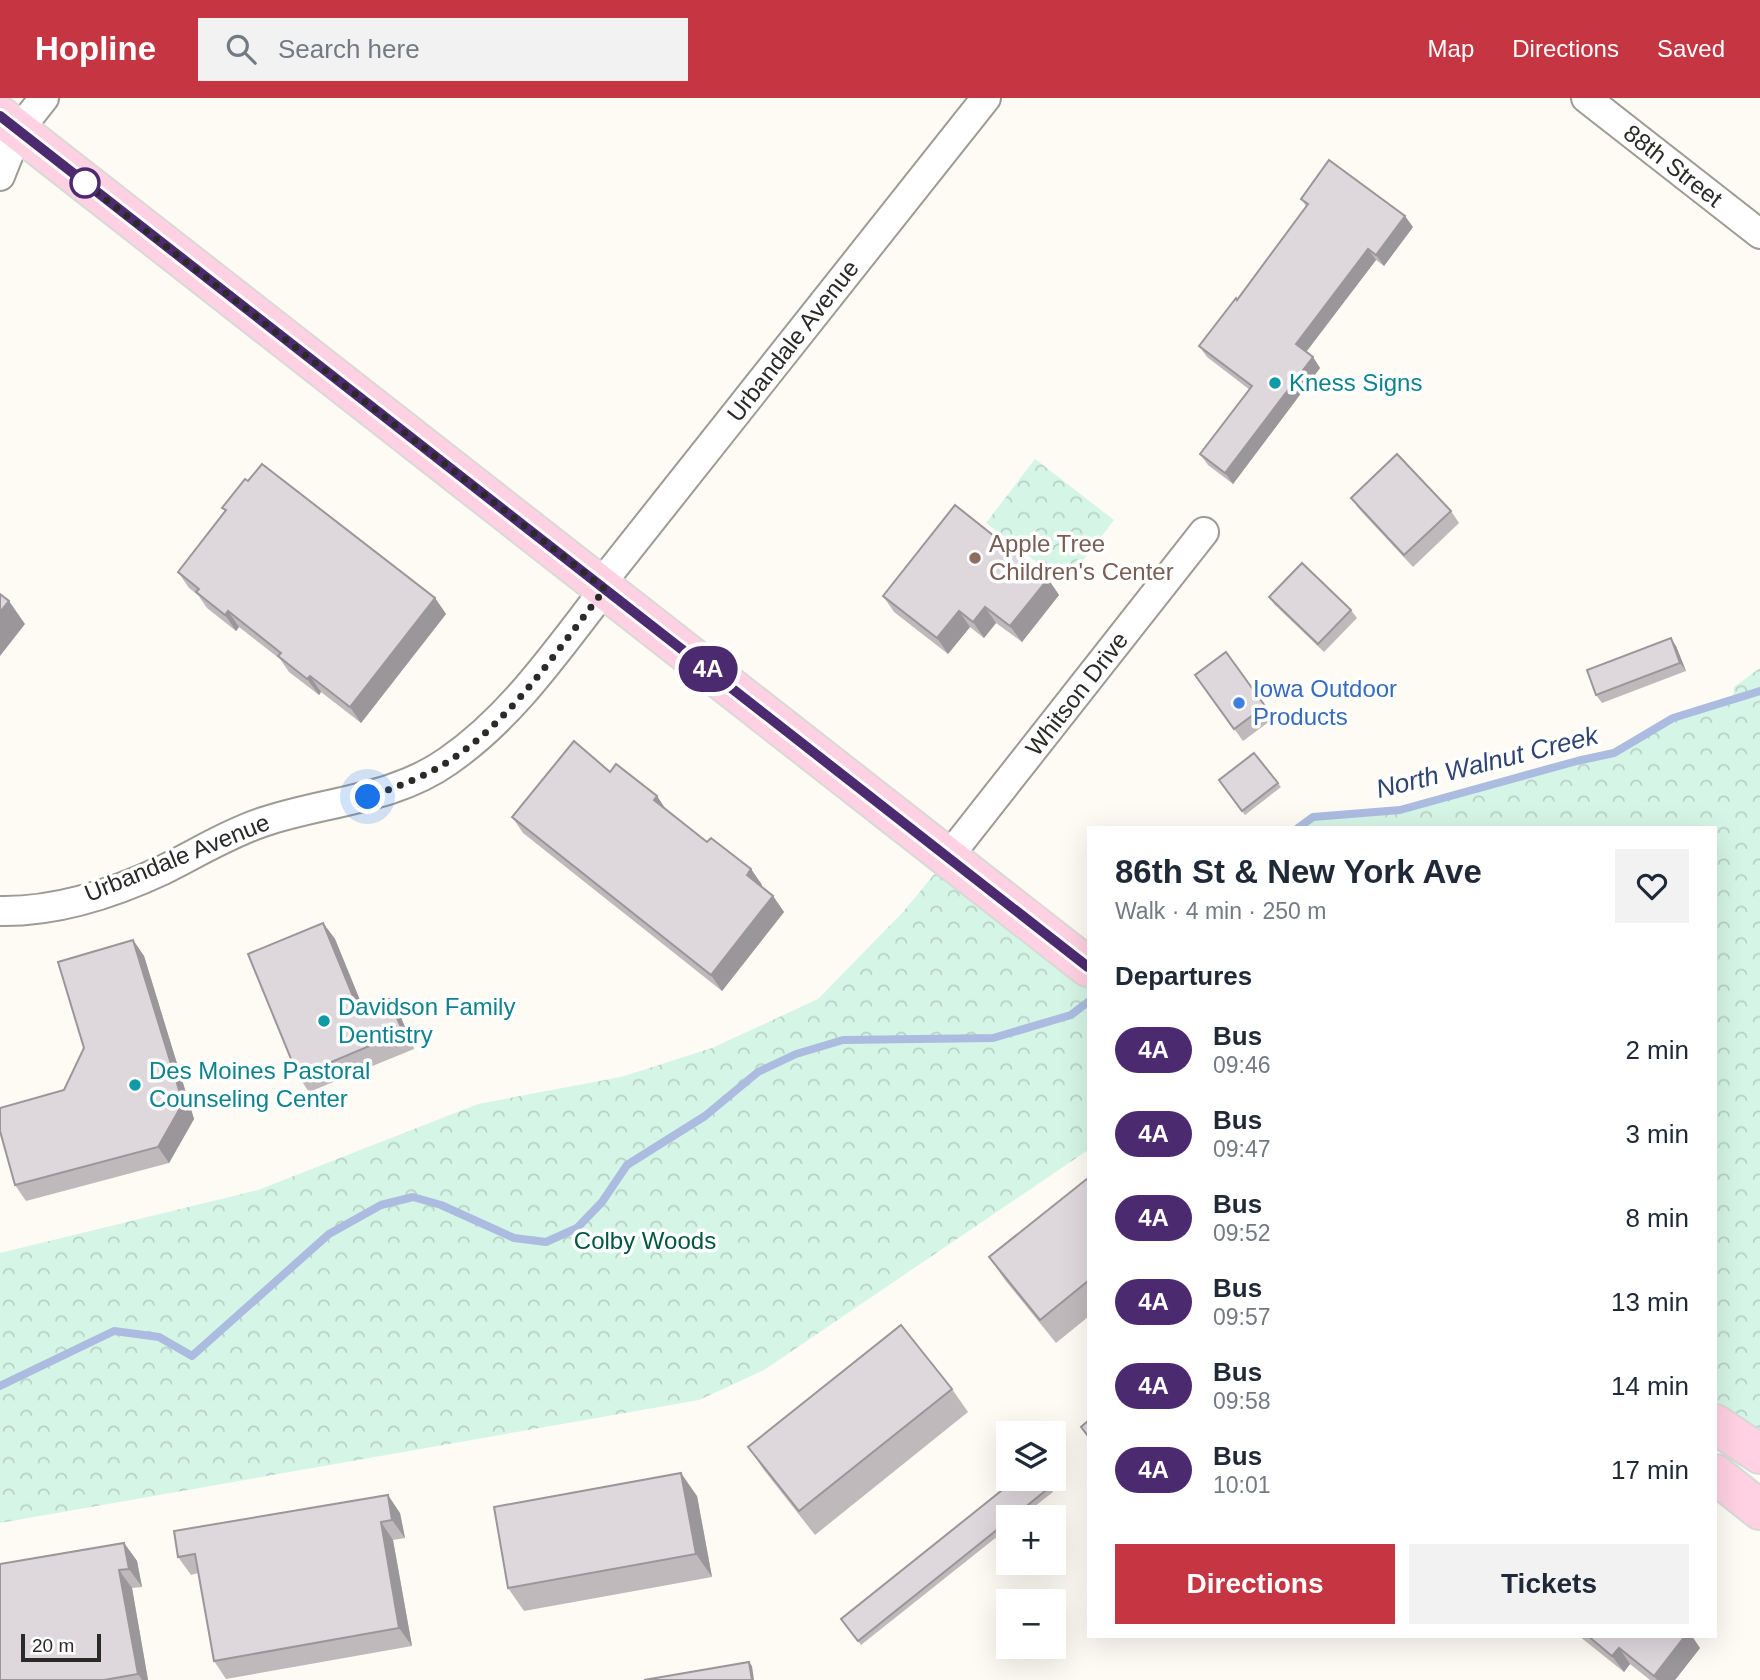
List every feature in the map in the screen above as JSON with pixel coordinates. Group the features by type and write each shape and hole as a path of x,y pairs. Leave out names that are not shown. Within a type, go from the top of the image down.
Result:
{"main road":[{"path":"6,130 602,587 1087,966"},
{"path":"1717,1425 1760,1454"},
{"path":"1717,1476 1760,1510"}],"street":[{"path":"0,176 6,130 44,98"},
{"name":"Urbandale Avenue","path":"0,911 61,904 110,892 240,830 285,815 368,797 408,783 446,763 483,736 524,692 602,587 986,98"},
{"name":"88th Street","path":"1586,98 1760,234"},
{"name":"Whitson Drive","path":"949,856 1204,532"}],"green space":[{"path":"1035,459 1114,520 1065,584 986,523"},
{"path":"1760,668 1760,1435 1717,1404 1717,826 1301,826 1313,817 1400,810 1577,761 1614,754 1673,718 1733,700 1734,687"},
{"name":"Colby Woods","path":"949,856 1087,966 1087,1151 764,1370 699,1400 0,1523 0,1253 258,1190 478,1104 621,1077 712,1048 818,999 904,911"}],"building":[{"path":"1329,160 1405,216 1376,255 1368,249 1296,344 1313,357 1225,473 1200,454 1252,386 1199,346 1236,298 1237,300 1308,204 1301,199"},
{"path":"1397,454 1451,511 1404,555 1351,498"},
{"path":"262,464 435,598 350,707 310,676 307,679 278,656 281,653 228,611 225,615 196,592 199,589 178,572 226,510 222,508 245,479 248,481"},
{"name":"Apple Tree Children's Center","path":"955,505 1048,579 1010,626 985,607 973,622 959,611 937,638 883,596"},
{"path":"1302,563 1351,610 1318,644 1269,597"},
{"path":"0,594 9,601 0,612"},
{"path":"1671,638 1680,663 1596,695 1587,670"},
{"name":"Iowa Outdoor Products","path":"1226,652 1265,706 1234,729 1195,675"},
{"path":"574,741 610,772 616,764 657,796 654,800 707,842 711,838 751,869 747,875 773,896 711,975 512,817"},
{"path":"1254,753 1278,783 1242,811 1219,780"},
{"name":"Davidson Family Dentistry","path":"323,923 359,1011 389,999 403,1032 298,1076 248,954"},
{"name":"Des Moines Pastoral Counseling Center","path":"133,940 183,1103 158,1147 15,1185 0,1131 0,1108 64,1090 84,1048 58,962"},
{"path":"1087,1179 1087,1282 1040,1320 989,1257"},
{"path":"901,1325 952,1389 799,1511 748,1447"},
{"path":"1087,1422 1087,1435 1081,1427"},
{"path":"681,1473 696,1554 508,1588 494,1507"},
{"path":"1001,1491 1045,1491 1028,1505 996,1505 996,1531 858,1641 841,1619"},
{"path":"388,1495 392,1520 381,1522 399,1628 214,1661 195,1554 178,1557 174,1531"},
{"path":"124,1543 129,1569 119,1570 138,1674 104,1680 0,1680 0,1564"},
{"path":"1590,1638 1683,1638 1654,1676 1619,1648 1612,1656"},
{"path":"749,1662 752,1680 644,1680"}],"waterway":[{"name":"North Walnut Creek","path":"1301,826 1313,817 1400,810 1614,753 1673,718 1760,691"},
{"name":"North Walnut Creek","path":"0,1386 114,1331 159,1337 192,1356 329,1234 381,1205 413,1197 441,1205 514,1238 546,1242 577,1228 602,1202 627,1165 705,1116 758,1072 796,1054 843,1040 993,1038 1071,1015 1087,1003"}],"bus line":[{"name":"4A","path":"0,116 1087,966"}],"place":[{"name":"Kness Signs","path":"1275,383"},
{"name":"Apple Tree Children's Center","path":"975,558"},
{"name":"Iowa Outdoor Products","path":"1239,703"},
{"name":"Davidson Family Dentistry","path":"324,1021"},
{"name":"Des Moines Pastoral Counseling Center","path":"135,1085"}],"route":[{"path":"85,183 81,180 605,589 524,692 483,736 446,763 408,783 368,797"}]}
